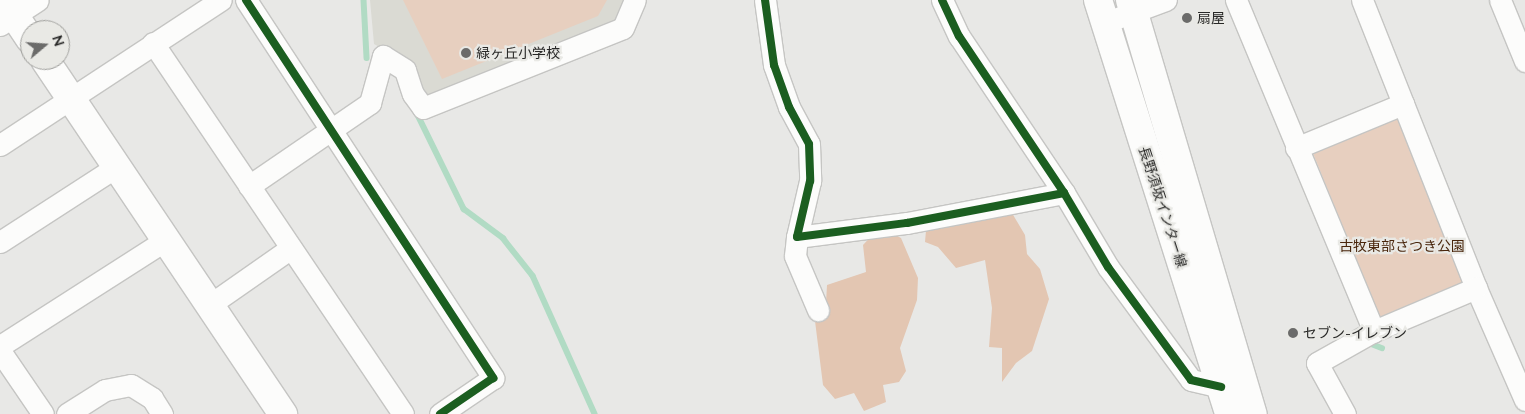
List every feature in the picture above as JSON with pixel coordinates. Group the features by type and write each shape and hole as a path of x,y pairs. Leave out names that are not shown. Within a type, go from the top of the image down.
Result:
{"main road":[{"name":"長野須坂インター線","path":"1132,6 1253,414"},
{"name":"長野須坂インター線","path":"1101,12 1229,414"},
{"path":"6,13 20,28"},
{"path":"52,70 164,241 283,414"}],"street":[{"path":"6,13 38,0"},
{"path":"0,144 72,99 221,0"},
{"path":"246,0 493,378 440,414"},
{"path":"250,186 370,103 384,56 405,70 413,94 424,108 623,28 635,0"},
{"path":"764,0 774,65 789,107 809,144 810,181 797,237 795,256 818,310"},
{"path":"942,0 959,36 1064,193 1108,267 1191,380 1221,387"},
{"path":"1101,12 1166,0"},
{"path":"1236,0 1296,148 1374,331"},
{"path":"1362,0 1476,288 1525,400"},
{"path":"1500,0 1525,61"},
{"path":"154,43 402,414"},
{"path":"1296,148 1404,104"},
{"path":"0,242 116,167"},
{"path":"797,237 898,224 1064,193"},
{"path":"43,414 0,351 164,241"},
{"path":"208,306 291,248"},
{"path":"1345,414 1317,363 1374,331 1476,288"},
{"path":"67,414 105,390 131,385 152,398 162,414"}],"shaded area":[{"name":"緑ヶ丘小学校","path":"370,0 629,0 616,22 429,99 422,91 409,63 374,44"},
{"path":"1012,213 1025,235 1027,254 1040,269 1049,299 1032,351 1016,363 1002,382 1002,348 989,347 992,308 985,260 956,268 938,247 925,242 927,219"},
{"path":"880,227 901,238 918,278 917,300 900,348 906,371 899,382 883,385 886,402 864,411 854,393 835,399 823,385 815,321 826,303 827,285 866,272 863,245"}],"green space":[{"path":"403,0 607,0 598,16 442,79"},
{"name":"古牧東部さつき公園","path":"1391,115 1401,117 1466,275 1460,286 1384,317 1379,316 1310,146"}],"waterway":[{"path":"364,0 367,58"},
{"path":"417,113 464,209 503,238 533,276 595,414"},
{"path":"1369,343 1382,348"}],"cycle path":[{"path":"246,0 493,378 440,414"},
{"path":"765,0 774,65 789,107 809,144 810,181 797,237 907,223 1064,193"},
{"path":"942,0 959,36 1064,193 1108,267 1191,380 1221,387"}],"place":[{"name":"扇屋","path":"1187,18"},
{"name":"緑ヶ丘小学校","path":"466,53"},
{"name":"セブン-イレブン","path":"1293,333"}]}
